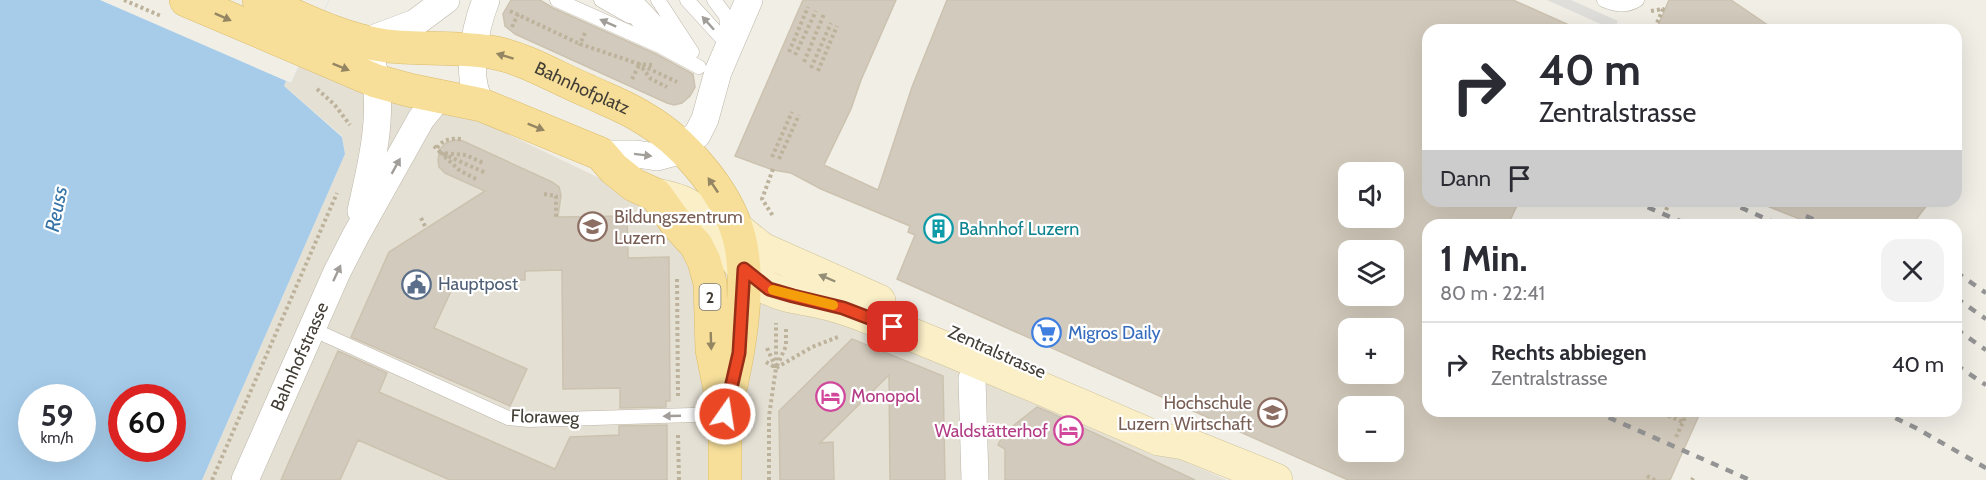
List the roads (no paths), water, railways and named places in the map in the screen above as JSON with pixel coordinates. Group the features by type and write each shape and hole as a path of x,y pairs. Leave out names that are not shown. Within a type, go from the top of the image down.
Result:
{"main road":[{"name":"2","path":"186,0 376,81 482,105 601,154 614,170 634,185 656,195 676,223 696,245 708,271 712,351 725,414 725,480"},
{"name":"2","path":"259,0 311,54"},
{"name":"Bahnhofplatz","path":"311,54 367,41 387,46 474,50 508,57 625,108 665,132 682,147"},
{"name":"Zentralstrasse","path":"682,147 711,179 736,228 762,249 1167,426 1184,443"},
{"name":"Zentralstrasse","path":"656,195 673,199 696,211 716,232 730,254 744,269 769,289 843,308 977,361 1160,439 1184,443 1276,480"},
{"name":"2","path":"725,414 739,353 744,269 736,228"}],"street":[{"path":"376,81 367,41 415,22 446,0"},
{"path":"601,154 636,154 657,157 672,153 697,135 705,119 706,77 729,46 749,0"},
{"path":"482,105 474,90 474,50 478,26 493,4"},
{"name":"Bahnhofstrasse","path":"356,234 373,149 377,102 376,81"},
{"name":"Bahnhofstrasse","path":"245,480 356,234 421,119 439,97"},
{"path":"975,480 972,379 977,361"}],"lane":[{"path":"557,0 660,46 706,77"},
{"path":"601,0 638,22"},
{"path":"620,0 660,46"},
{"path":"635,0 706,77"},
{"path":"658,0 691,48 706,77"},
{"path":"687,0 729,46"},
{"path":"714,0 726,16 729,46"},
{"path":"1604,0 1619,5 1628,5 1637,0"},
{"name":"Floraweg","path":"312,329 508,418 529,420 725,414"}],"water":[{"name":"Reuss","path":"0,0 329,0 291,83 286,81 284,86 342,137 345,154 202,480 0,480"}],"railway":[{"path":"1647,207 1675,219"},
{"path":"1740,207 1766,219"},
{"path":"1806,216 1813,219"},
{"path":"1962,276 1986,293"},
{"path":"1962,302 1986,319"},
{"path":"1962,333 1986,350"},
{"path":"1962,369 1986,385"},
{"path":"1608,417 1750,480"},
{"path":"1893,417 1986,468"}],"place":[{"name":"Bildungszentrum Luzern","path":"593,227"},
{"name":"Bahnhof Luzern","path":"938,229"},
{"name":"Hauptpost","path":"417,284"},
{"name":"Migros Daily","path":"1047,333"},
{"name":"Monopol","path":"830,396"},
{"name":"Hochschule Luzern Wirtschaft","path":"1273,413"},
{"name":"Waldstätterhof","path":"1069,431"}]}
